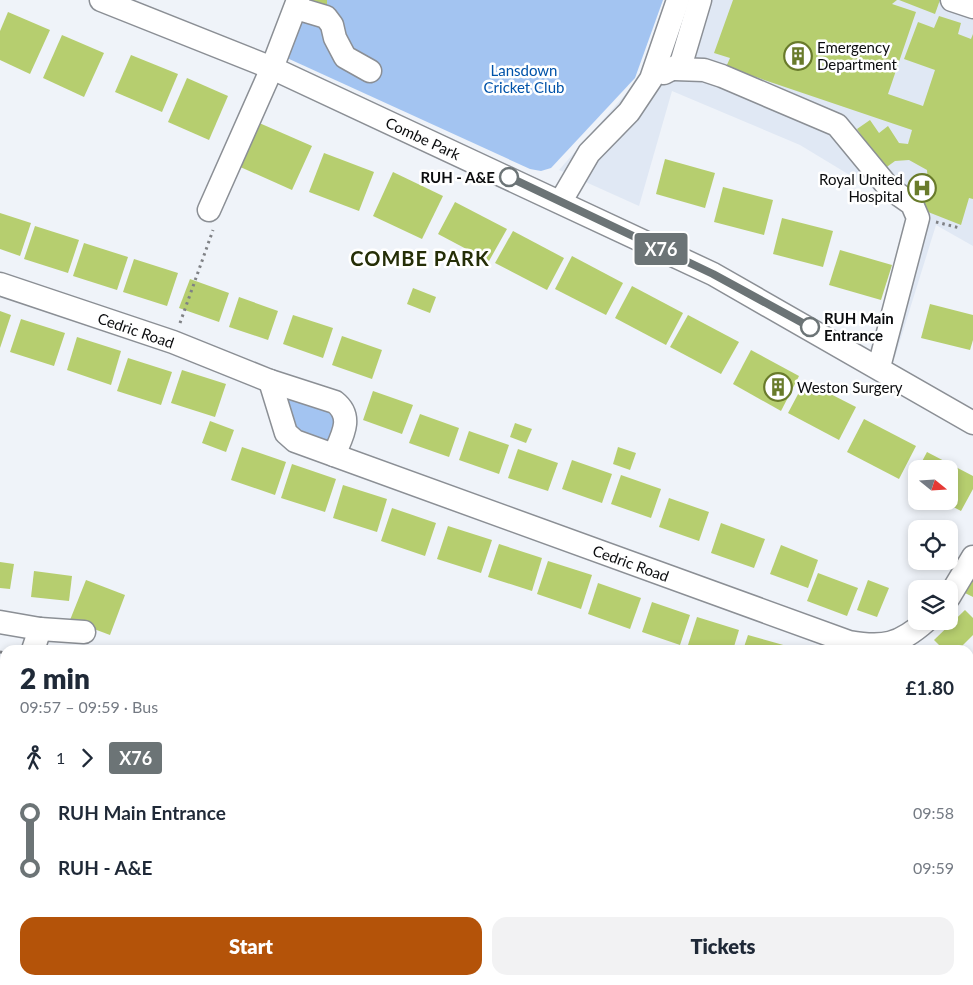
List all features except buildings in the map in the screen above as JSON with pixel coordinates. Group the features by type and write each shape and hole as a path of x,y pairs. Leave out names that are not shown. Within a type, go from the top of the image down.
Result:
{"street":[{"name":"Combe Park","path":"101,0 272,68 561,201 713,274 973,422"},
{"path":"561,201 589,153 629,112 651,79 678,0"},
{"path":"651,79 681,64 700,0"},
{"path":"952,0 973,7"},
{"path":"209,210 272,68 297,4 326,17 332,25 335,38 345,57 370,71"},
{"path":"674,69 704,70 722,76 837,125 889,188 912,204 918,218 878,367"},
{"name":"Cedric Road","path":"0,284 174,342 270,381 335,402 343,409 346,424 334,455"},
{"name":"Cedric Road","path":"270,381 286,433 295,441 849,642 869,645"},
{"path":"958,582 973,557"},
{"path":"0,622 36,640 84,632"},
{"name":"Cedric Road","path":"880,645 900,640 914,630"}],"path":[{"path":"174,342 217,218 209,210"}],"shaded area":[{"name":"Royal United Hospital","path":"665,0 973,0 973,246 936,225 895,357 873,342 909,211 800,145 672,91 639,206 559,170 637,81"}],"green space":[{"name":"Lansdown Cricket Club","path":"308,0 663,0 635,78 551,168 541,171 530,169 287,58"},
{"path":"287,392 334,407 337,438 323,443 298,433 283,409"}],"bus line":[{"name":"X76","path":"509,177 713,274 810,327"}],"place":[{"name":"Emergency Department","path":"798,56"},
{"name":"RUH - A&E","path":"509,177"},
{"name":"Royal United Hospital","path":"922,188"},
{"name":"RUH Main Entrance","path":"810,327"},
{"name":"Weston Surgery","path":"778,387"}],"district":[{"name":"COMBE PARK","path":"420,258"}]}
